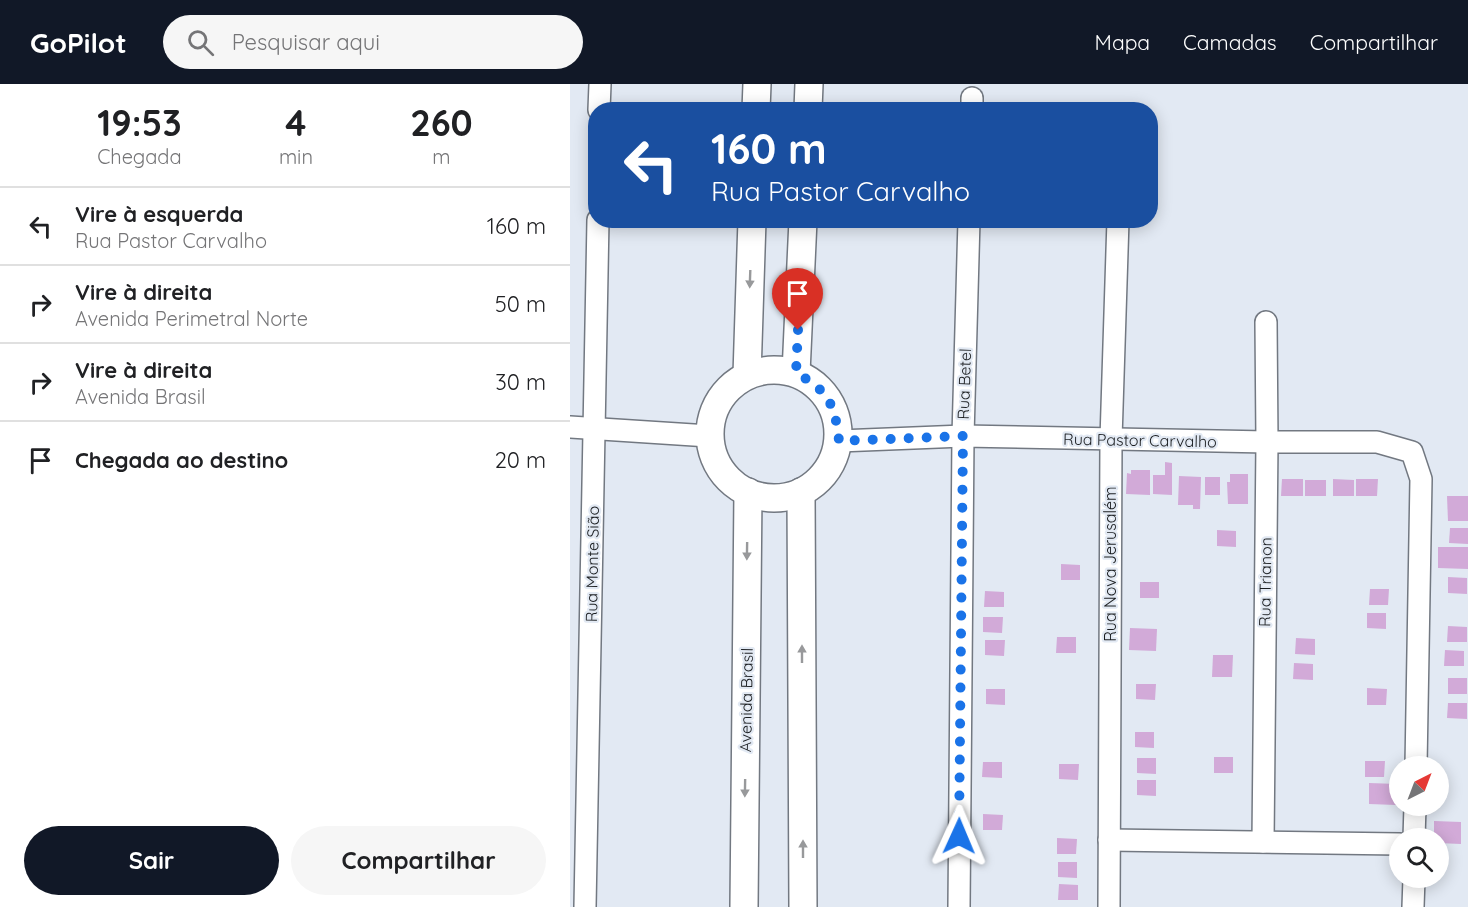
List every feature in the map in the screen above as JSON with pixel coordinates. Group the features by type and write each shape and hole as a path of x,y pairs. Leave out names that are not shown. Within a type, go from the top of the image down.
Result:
{"main road":[{"path":"756,102 757,84"},
{"path":"808,102 809,84"},
{"path":"747,375 752,228"},
{"path":"796,373 803,228"},
{"path":"780,369 796,373 814,383 827,397 836,416 839,441 828,469 816,482 801,492 784,497 765,497 748,492 733,483 721,470 713,454 710,436 712,417 719,400 731,386 747,375 763,370 780,369"},
{"name":"Avenida Brasil","path":"744,907 748,492"},
{"path":"801,492 803,907"}],"street":[{"path":"600,84 600,102"},
{"name":"Rua Monte Sião","path":"585,907 598,228"},
{"name":"Rua Betel","path":"958,907 963,436 969,228"},
{"name":"Rua Nova Jerusalém","path":"1109,907 1111,439 1118,228"},
{"name":"Rua Trianon","path":"1263,842 1266,322"},
{"path":"570,427 710,436"},
{"name":"Rua Pastor Carvalho","path":"839,441 963,436 1377,442 1412,452 1421,479 1416,756"},
{"path":"1109,840 1389,844"},
{"path":"1413,907 1414,888"}],"building":[{"path":"1165,462 1172,463 1172,495 1153,494 1153,475 1165,475"},
{"path":"1131,470 1150,470 1150,495 1126,494 1127,473 1131,474"},
{"path":"1230,474 1248,474 1248,504 1228,504 1227,482 1230,482"},
{"path":"1179,476 1201,477 1200,509 1193,509 1193,505 1178,505"},
{"path":"1205,477 1220,477 1220,495 1205,495"},
{"path":"1282,479 1303,479 1303,496 1281,496"},
{"path":"1333,479 1354,480 1354,496 1333,496"},
{"path":"1356,479 1378,479 1377,496 1356,496"},
{"path":"1305,480 1326,480 1326,496 1305,496"},
{"path":"1447,496 1468,496 1468,521 1448,521"},
{"path":"1450,528 1468,528 1468,544 1449,543"},
{"path":"1217,530 1236,531 1236,547 1217,546"},
{"path":"1438,547 1468,547 1468,569 1438,568"},
{"path":"1061,564 1080,565 1080,580 1061,580"},
{"path":"1448,577 1467,578 1467,594 1448,593"},
{"path":"1140,582 1159,582 1159,598 1140,598"},
{"path":"1370,589 1389,589 1388,605 1369,605"},
{"path":"985,591 1004,592 1004,607 984,607"},
{"path":"1367,613 1386,613 1386,629 1367,628"},
{"path":"983,617 1003,617 1002,633 983,632"},
{"path":"1448,626 1467,627 1467,642 1447,642"},
{"path":"1130,628 1157,629 1156,651 1129,650"},
{"path":"1057,637 1076,637 1076,653 1056,653"},
{"path":"1296,638 1315,639 1315,655 1295,654"},
{"path":"985,640 1005,640 1004,656 985,655"},
{"path":"1445,650 1464,651 1464,666 1444,666"},
{"path":"1213,655 1233,655 1232,677 1212,677"},
{"path":"1294,663 1313,664 1313,680 1293,679"},
{"path":"1448,678 1467,678 1467,694 1448,694"},
{"path":"1136,684 1156,684 1155,700 1136,699"},
{"path":"1367,688 1387,689 1386,705 1367,705"},
{"path":"986,689 1005,689 1005,705 986,704"},
{"path":"1448,703 1467,703 1467,719 1447,718"},
{"path":"1135,732 1154,732 1154,748 1135,747"},
{"path":"1214,757 1233,757 1233,773 1214,773"},
{"path":"1137,758 1156,758 1156,774 1137,773"},
{"path":"1365,761 1385,761 1384,777 1365,777"},
{"path":"983,762 1002,762 1002,778 982,777"},
{"path":"1059,764 1079,764 1078,780 1059,779"},
{"path":"1137,780 1156,780 1156,796 1137,795"},
{"path":"1369,783 1389,784 1389,805 1369,804"},
{"path":"983,814 1003,815 1002,830 983,830"},
{"path":"1434,821 1461,822 1461,844 1449,843 1449,828 1434,828"},
{"path":"1057,838 1077,839 1076,854 1057,854"},
{"path":"1058,862 1077,862 1077,878 1058,877"},
{"path":"1059,884 1078,885 1078,900 1058,900"}],"route":[{"path":"798,330 796,373 814,383 827,397 836,416 839,441 963,436 959,836"}]}
